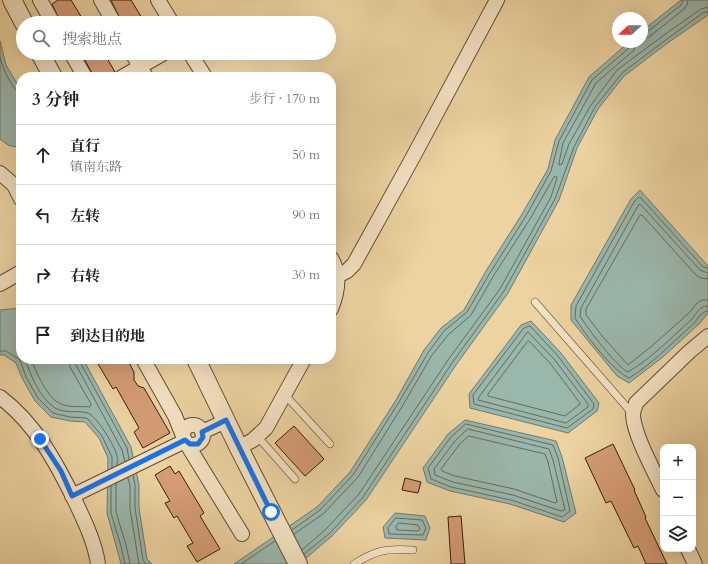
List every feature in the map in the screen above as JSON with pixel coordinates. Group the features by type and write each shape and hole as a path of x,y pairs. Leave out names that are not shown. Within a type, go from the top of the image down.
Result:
{"street":[{"path":"12,0 20,16"},
{"path":"40,0 49,16"},
{"path":"101,0 110,16"},
{"path":"158,0 168,16"},
{"path":"336,275 347,271 354,264 497,0"},
{"path":"44,60 50,72"},
{"path":"75,60 82,72"},
{"path":"136,60 143,72 156,60"},
{"path":"194,60 202,72"},
{"path":"0,173 14,185 16,189"},
{"path":"0,284 16,275"},
{"path":"660,483 640,440 632,413 636,403 689,352 708,336"},
{"path":"147,364 175,416 185,440 242,534"},
{"path":"198,364 298,564"},
{"path":"239,448 266,428 286,395 302,364"},
{"path":"0,397 21,417 40,439 61,471 83,519 92,542 98,564"},
{"path":"185,440 184,431 189,426 198,427 202,432 226,420"},
{"path":"72,496 144,462 185,440"},
{"path":"689,552 695,564"}],"lane":[{"path":"535,302 632,413"},
{"path":"286,395 330,444"},
{"path":"257,436 295,479"},
{"path":"354,564 368,555 392,549 413,550"}],"water":[{"path":"681,0 708,0 708,15 624,76 598,109 577,148 559,200 508,293 456,365 366,500 332,536 299,564 234,564 317,507 350,472 396,400 424,350 441,328 464,310 548,169 555,140 589,77 622,48 648,48 648,26"},
{"path":"0,41 6,65 16,82 16,147 8,145 0,139"},
{"path":"640,190 708,266 708,313 700,323 663,357 629,383 617,376 571,320 571,305 631,199"},
{"path":"16,308 16,363 4,355 0,355 0,310"},
{"path":"531,321 561,353 599,403 597,411 568,433 470,408 469,394 521,325"},
{"path":"16,364 86,364 131,447 139,485 139,508 147,559 152,564 121,564 107,513 108,458 99,438 85,422 51,417 35,401 22,378"},
{"path":"465,420 556,441 562,457 576,513 564,522 510,504 450,491 427,482 423,468 448,434"},
{"path":"395,513 425,516 430,528 426,540 385,538 383,527"}],"building":[{"path":"58,0 71,0 81,16 58,16 52,4"},
{"path":"111,0 131,0 141,16 119,16"},
{"path":"85,60 108,60 115,72 91,72"},
{"path":"98,364 130,364 134,372 134,380 138,386 144,388 170,433 143,448 134,432 139,428 116,387 113,389"},
{"path":"294,426 324,459 305,476 275,443"},
{"path":"613,444 635,490 660,552 667,564 646,564 638,546 634,548 611,501 606,503 585,458"},
{"path":"170,466 175,474 179,471 204,513 200,516 220,549 197,562 187,546 193,543 177,516 174,518 165,503 170,501 155,475"},
{"path":"405,478 421,482 418,493 402,490"},
{"path":"461,516 465,564 451,564 448,517"}],"route":[{"path":"40,439 61,471 72,496 144,462 185,440 190,444 198,444 203,437 202,432 226,420 271,512"}]}
